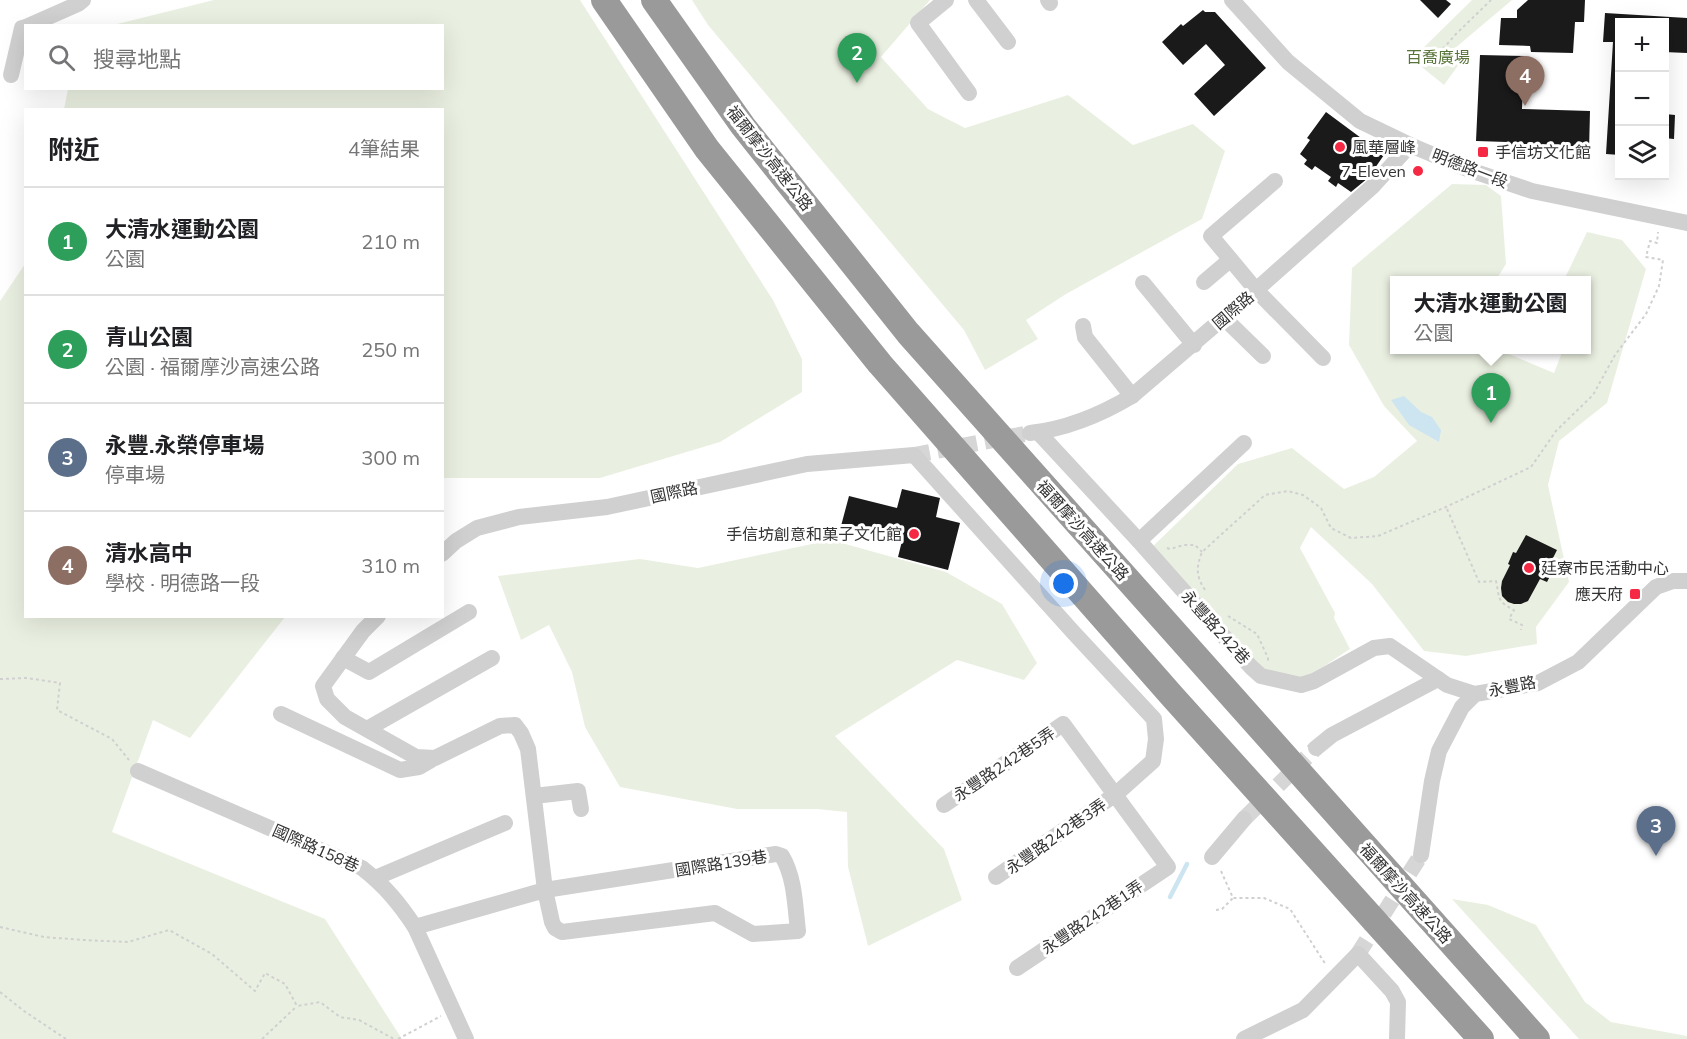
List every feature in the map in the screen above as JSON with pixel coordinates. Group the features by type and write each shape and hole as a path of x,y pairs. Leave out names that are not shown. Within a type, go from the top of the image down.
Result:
{"highway":[{"path":"604,0 707,149 880,364 1164,687 1481,1039"},
{"name":"福爾摩沙高速公路","path":"654,0 743,126 908,333 1537,1039"}],"street":[{"path":"32,24 83,0"},
{"path":"946,0 918,23 969,93"},
{"path":"976,0 1008,42"},
{"name":"明德路一段","path":"1232,0 1288,62 1360,120 1410,145 1467,170 1532,191 1687,223"},
{"path":"11,75 24,27"},
{"name":"國際路","path":"1034,432 1087,418 1114,407 1132,396 1194,345 1374,186 1410,145"},
{"path":"1275,181 1211,236 1256,290 1323,358"},
{"path":"1204,282 1230,260"},
{"path":"1143,283 1194,345"},
{"path":"1224,318 1263,356"},
{"path":"1083,326 1085,337 1132,396"},
{"name":"永豐路242巷","path":"1034,432 1145,536 1261,676 1301,685 1314,681 1374,648 1390,646 1447,685 1475,694"},
{"path":"1145,536 1244,444"},
{"name":"國際路","path":"444,552 456,541 477,528 519,517 607,507 807,464 914,455 1073,633 1154,719 1156,739 1154,761 1116,794"},
{"name":"永豐路","path":"1421,855 1439,751 1462,707 1475,694 1538,683 1578,662 1656,587 1673,581 1687,581"},
{"path":"343,658 369,672 469,612"},
{"path":"376,618 363,631 323,686 327,699 345,717 416,757 435,758"},
{"path":"367,729 492,658"},
{"path":"1316,748 1332,735 1438,679"},
{"path":"281,714 400,770 419,767 500,726 515,725 521,733 528,750 545,890 415,927"},
{"name":"永豐路242巷5弄","path":"944,804 1063,724 1116,794"},
{"name":"國際路158巷","path":"138,771 362,868 375,878 400,904 415,927 466,1039"},
{"path":"534,796 578,791 581,809"},
{"name":"永豐路242巷1弄","path":"1017,968 1168,867 1116,794"},
{"name":"永豐路242巷3弄","path":"996,877 1116,794"},
{"path":"1215,853 1244,819"},
{"path":"375,878 506,823"},
{"name":"國際路139巷","path":"776,854 782,856 787,863 798,931 753,934 715,913 562,932 555,928 552,922 545,890 776,854"},
{"path":"1244,1039 1303,1010 1358,954 1392,991 1398,1002 1397,1039"}],"path":[{"path":"1435,58 1456,33 1491,0"},
{"path":"1205,590 1198,580 1198,564 1202,552 1265,495 1288,491 1303,495 1322,508 1331,528 1351,538 1378,536 1532,467 1556,431 1593,395 1615,355 1646,314 1659,286 1663,260 1646,257 1650,241 1657,243 1660,218"},
{"path":"1446,507 1479,582 1496,580 1498,598 1514,610 1509,619 1522,625 1521,630"},
{"path":"1145,536 1170,549 1195,545 1202,552"},
{"path":"1227,616 1257,634 1269,658 1267,668 1257,672"},
{"path":"0,679 27,678 60,683 57,710 112,739 138,771"},
{"path":"1215,853 1233,898"},
{"path":"1215,910 1222,909 1233,898 1264,898 1290,909 1335,977"},
{"path":"0,927 44,937 128,942 169,930 212,954 255,991 265,973 285,984 297,1006"},
{"path":"0,992 66,1039"},
{"path":"262,1039 297,1006 320,1002 340,1017 359,1020 396,1039 452,1010"}],"green space":[{"path":"214,0 580,0 773,300 802,359 802,392 720,442 600,478 444,478 444,108 64,108 68,90 444,90 444,24 117,24"},
{"path":"692,0 930,0 881,57 928,109 965,128 1068,95 1133,145 1193,124 1225,151 1202,219 1066,294 1026,320 1038,339 985,370 964,330 708,25"},
{"name":"百喬廣場","path":"1472,0 1512,0 1454,49 1462,60 1444,85 1412,59"},
{"path":"1452,184 1486,185 1501,196 1506,264 1498,276 1390,276 1390,354 1509,354 1554,373 1561,354 1591,354 1591,276 1566,276 1587,232 1622,240 1646,269 1607,403 1559,441 1548,485 1569,582 1536,627 1537,644 1466,656 1424,651 1372,584 1311,527 1300,548 1335,613 1334,618 1350,649 1303,680 1255,668 1150,549 1238,464 1292,448 1344,489 1374,477 1417,441 1384,406 1349,345 1352,268"},
{"path":"24,265 24,618 284,618 190,738 153,720 112,832 325,919 402,1039 0,1039 0,301"},
{"path":"831,540 946,572 1002,604 1037,663 1024,680 957,660 835,736 944,849 962,900 868,946 848,867 847,812 817,809 737,809 620,787 585,727 572,672 549,625 521,640 498,576 640,559 698,568"},
{"path":"1452,899 1488,905 1536,925 1585,1002 1611,1022 1687,1036 1687,1039 1579,1039"}],"water":[{"path":"1404,396 1421,412 1432,417 1441,430 1439,442 1409,425 1391,400"}],"building":[{"path":"1420,0 1446,0 1451,4 1438,18"},
{"path":"1528,0 1585,0 1584,22 1575,22 1573,53 1531,52 1530,46 1499,45 1501,18 1517,18 1517,10"},
{"path":"1203,10 1215,12 1266,68 1214,116 1194,94 1225,65 1206,44 1183,65 1162,42 1181,24 1183,26"},
{"path":"1605,13 1687,18 1687,53 1669,52 1669,18 1615,18 1615,155 1606,154 1613,42 1603,42"},
{"path":"1480,55 1524,56 1522,109 1590,111 1589,151 1506,148 1507,142 1476,141"},
{"name":"風華層峰","path":"1326,112 1384,155 1368,178 1351,192 1338,183 1336,187 1328,181 1331,177 1315,166 1312,170 1304,164 1307,160 1300,154 1310,140 1307,138"},
{"path":"1669,114 1675,115 1674,139 1669,138"},
{"name":"手信坊創意和菓子文化館","path":"902,489 940,498 936,517 960,523 948,570 898,557 902,541 841,526 849,496 897,508"},
{"name":"廷寮市民活動中心","path":"1526,535 1557,550 1547,570 1552,572 1547,582 1540,579 1528,601 1514,604 1502,596 1502,581 1510,565 1508,564 1513,552 1516,553"}],"waterway":[{"path":"1170,897 1187,864"}],"tunnel":[{"path":"914,455 1030,433"},
{"path":"1244,819 1316,748"},
{"path":"1358,954 1421,855"}],"place":[{"name":"青山公園","path":"857,83"},
{"name":"清水高中","path":"1525,106"},
{"name":"風華層峰","path":"1340,147"},
{"name":"手信坊文化館","path":"1483,152"},
{"name":"7-Eleven","path":"1418,171"},
{"name":"大清水運動公園","path":"1491,423"},
{"name":"手信坊創意和菓子文化館","path":"914,534"},
{"name":"廷寮市民活動中心","path":"1529,568"},
{"name":"應天府","path":"1635,594"},
{"name":"永豐.永榮停車場","path":"1656,856"}]}
